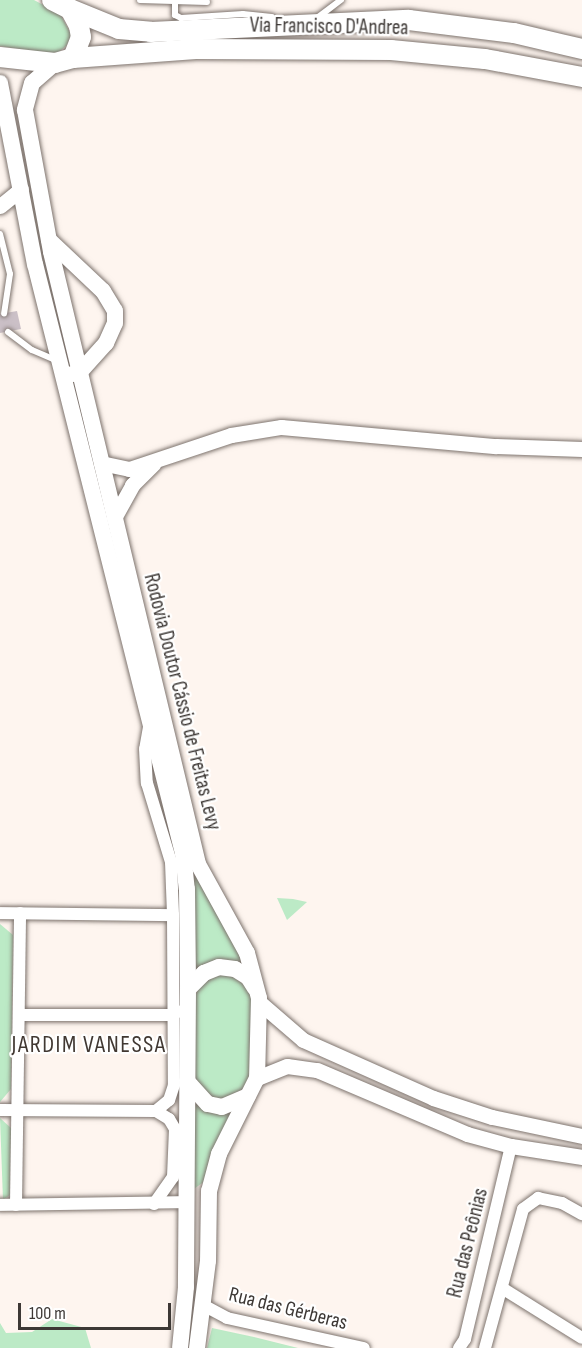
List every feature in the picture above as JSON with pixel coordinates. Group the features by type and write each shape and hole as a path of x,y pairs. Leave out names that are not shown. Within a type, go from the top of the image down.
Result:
{"highway":[{"name":"Via Francisco D'Andrea","path":"52,0 119,29 151,32 409,20 457,24 582,49"},
{"path":"64,61 81,37 70,9"},
{"name":"Via Francisco D'Andrea","path":"0,57 64,61 196,49 391,50 485,59 582,77"}],"main road":[{"name":"Rodovia Doutor Cássio de Freitas Levy","path":"64,61 32,83 25,110 49,240 68,370 101,463 198,864 247,953 257,996 257,1078 219,1154 209,1191 203,1305 197,1348"},
{"name":"Rodovia Doutor Cássio de Freitas Levy","path":"0,82 21,189 68,370 149,725 183,853 188,992 186,1287 180,1348"},
{"path":"49,240 103,291 115,311 111,334 68,370"},
{"path":"188,992 204,973 219,968 235,969 248,976 257,996"},
{"path":"187,1081 208,1104 222,1107 248,1096"},
{"path":"186,1202 209,1191"}],"street":[{"path":"0,206 21,189"},
{"path":"101,463 129,469 154,463 188,447 281,427 496,446 582,449"},
{"path":"114,518 132,485 154,463"},
{"path":"149,725 145,749 147,783 171,862 173,915 174,1085 169,1100 156,1111"},
{"path":"0,913 173,915"},
{"path":"16,1205 20,913"},
{"path":"174,1015 188,992"},
{"path":"257,996 290,1032 364,1069 492,1118 582,1136"},
{"path":"19,1015 174,1015"},
{"path":"257,1078 287,1066 317,1070 467,1134 511,1146 582,1157"},
{"path":"0,1110 156,1111 169,1119 175,1129 173,1177 153,1204"},
{"name":"Rua das Peônias","path":"459,1348 465,1339 511,1146"},
{"path":"485,1348 518,1218 530,1202 538,1198 550,1200 582,1214"},
{"path":"0,1205 186,1202"},
{"path":"502,1288 582,1338"},
{"name":"Rua das Gérberas","path":"203,1305 227,1318 364,1348"}],"lane":[{"path":"140,0 207,2"},
{"path":"310,23 341,0"},
{"path":"175,2 175,15 181,18 243,14 273,17 286,24"},
{"path":"0,234 10,274 4,314"},
{"path":"8,332 32,350 68,370"}],"green space":[{"path":"0,0 34,0 60,14 72,36 67,45 59,52 46,54 0,46"},
{"path":"193,865 245,966 193,973"},
{"path":"277,898 293,899 307,902 287,920"},
{"path":"0,924 13,935 11,1089 0,1102"},
{"path":"218,974 230,975 248,987 252,998 250,1076 246,1087 226,1099 215,1099 198,1085 194,1073 195,997 200,985"},
{"path":"190,1100 205,1109 232,1112 205,1181 191,1191"},
{"path":"0,1118 11,1128 10,1195 3,1200"},
{"path":"52,1319 85,1328 91,1348 0,1348 0,1323 6,1333 32,1332"},
{"path":"212,1328 254,1337 298,1348 207,1348"}],"building":[{"path":"17,311 21,329 0,333 0,314"}],"district":[{"name":"JARDIM VANESSA","path":"89,1045"}]}
